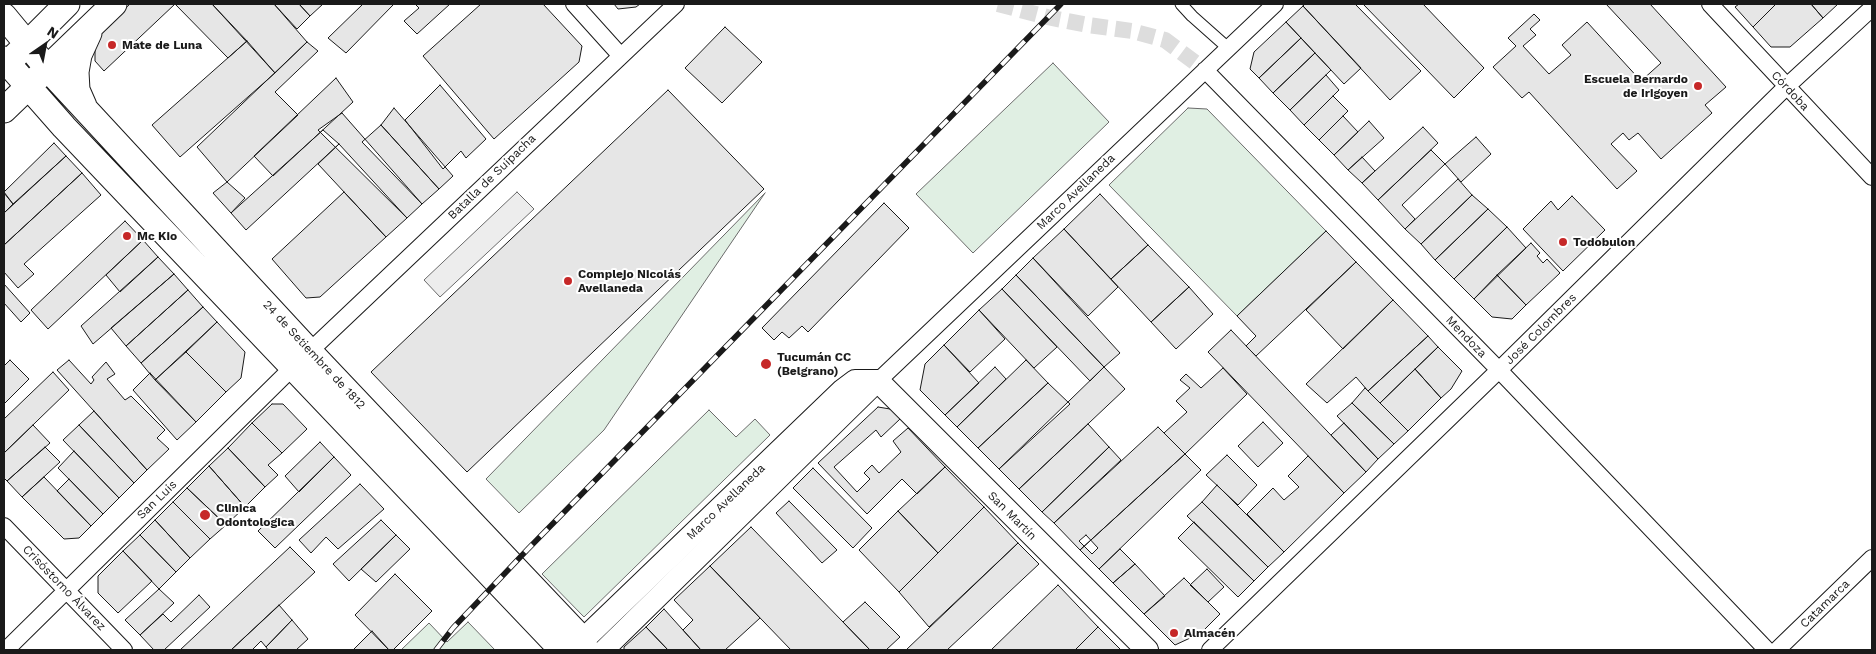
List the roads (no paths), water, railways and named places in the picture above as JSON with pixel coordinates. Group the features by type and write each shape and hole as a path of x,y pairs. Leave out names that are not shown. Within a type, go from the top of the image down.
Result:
{"main road":[{"path":"4,4 17,12 31,17 58,11 67,4"},
{"path":"5,64 28,44 67,4"},
{"path":"4,110 114,4"},
{"name":"24 de Setiembre de 1812","path":"4,16 301,360"},
{"path":"86,110 77,90 76,72 79,55 85,39 97,21"},
{"name":"24 de Setiembre de 1812","path":"5,64 64,127 301,360 584,648"},
{"path":"4,115 28,111 48,118 64,127"},
{"name":"Marco Avellaneda","path":"584,648 842,390 855,381 878,381"},
{"name":"San Martín","path":"878,381 1147,650"}],"street":[{"path":"574,4 620,55"},
{"name":"Batalla de Suipacha","path":"301,360 620,55 676,4"},
{"path":"1181,4 1228,48"},
{"name":"Marco Avellaneda","path":"878,381 1275,4"},
{"name":"Córdoba","path":"1710,4 1872,177"},
{"name":"José Colombres","path":"1210,650 1786,87 1872,8"},
{"name":"Mendoza","path":"1205,70 1498,370 1767,650"},
{"name":"San Luis","path":"6,650 301,360"},
{"name":"Crisóstomo Álvarez","path":"4,526 124,650"},
{"name":"Catamarca","path":"1777,650 1872,558"}],"tunnel":[{"path":"998,4 1047,17 1132,31 1165,40 1205,70"}],"railway":[{"path":"436,650 453,628 527,550 1061,4"}],"place":[{"name":"Mate de Luna","path":"112,45"},
{"name":"Escuela Bernardo de Irigoyen","path":"1698,86"},
{"name":"Mc Kio","path":"127,236"},
{"name":"Todobulon","path":"1563,242"},
{"name":"Complejo Nicolás Avellaneda","path":"568,281"},
{"name":"Tucumán CC (Belgrano)","path":"766,364"},
{"name":"Clinica Odontologica","path":"205,515"},
{"name":"Almacén","path":"1174,633"}]}
